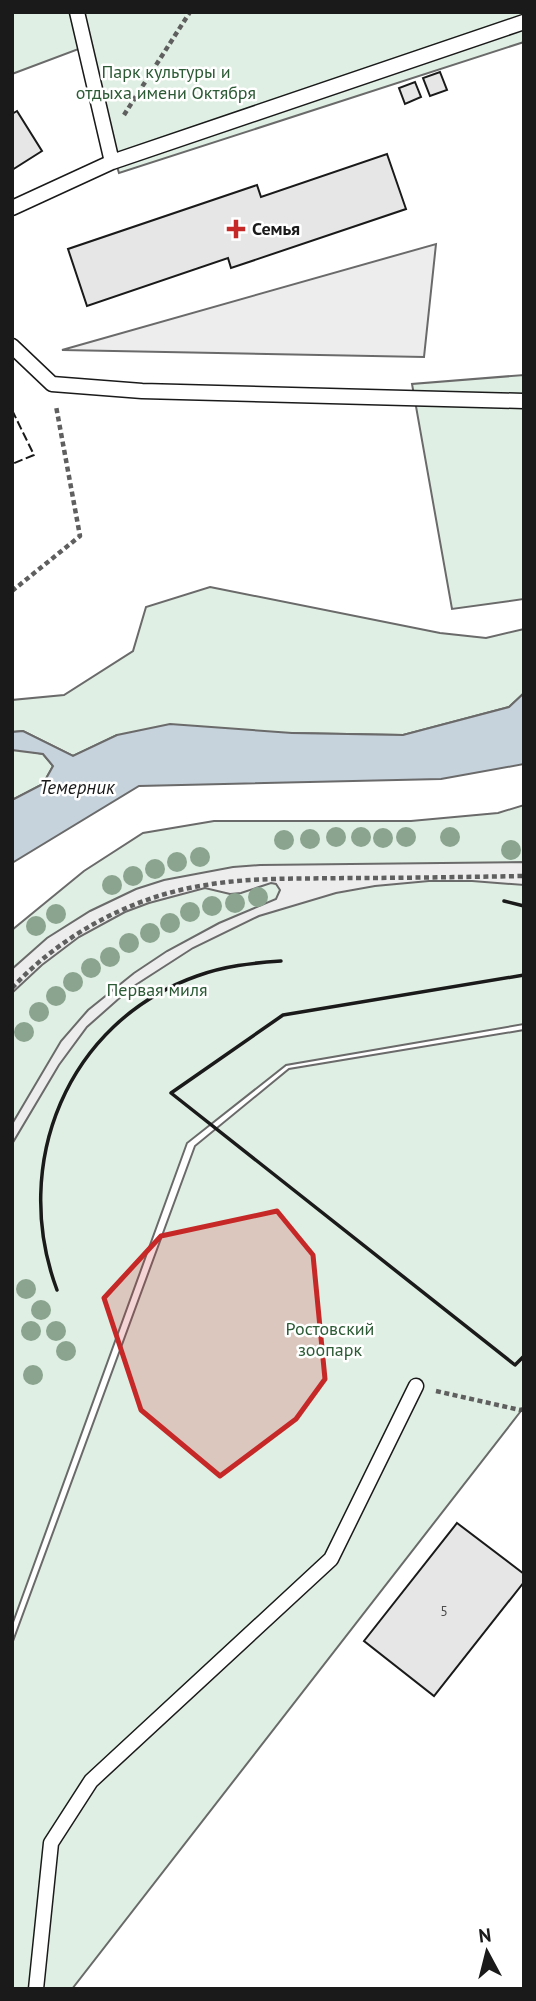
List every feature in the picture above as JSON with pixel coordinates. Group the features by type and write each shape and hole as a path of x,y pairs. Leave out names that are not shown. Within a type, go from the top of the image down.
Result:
{"lane":[{"path":"77,12 112,162"},
{"path":"12,208 112,162 524,22"},
{"path":"12,346 52,384 142,391 524,401"},
{"path":"36,1989 51,1843 92,1781 331,1559 416,1386"}],"path":[{"path":"106,143 190,12"},
{"path":"12,591 80,536 52,384"},
{"path":"12,988 67,941 107,917 158,896 192,887 271,879 524,876"},
{"path":"416,1386 524,1409"}],"highlighted area":[{"path":"277,1211 313,1255 325,1379 296,1419 220,1476 141,1410 104,1298 161,1236"}],"green space":[{"name":"Парк культуры и отдыха имени Октября","path":"12,12 524,12 524,42 119,173 81,48 12,74"},
{"path":"524,375 524,599 452,609 412,384"},
{"path":"210,587 440,633 486,638 524,629 524,693 509,707 403,735 117,735 73,756 23,731 12,732 12,700 64,695 133,651 146,607"},
{"path":"12,750 43,754 53,766 43,784 12,800"},
{"name":"Первая миля","path":"524,805 524,1024 286,1065 187,1143 12,1625 12,930 84,871 143,833 214,821 411,821 498,813"},
{"name":"Ростовский зоопарк","path":"524,1030 524,1407 72,1989 12,1989 12,1644 195,1146 289,1069"}],"shaded area":[{"path":"436,244 424,357 62,350"},
{"path":"524,862 524,885 429,881 336,893 259,916 193,948 131,988 87,1027 59,1065 12,1144 12,1124 61,1041 88,1010 134,973 167,951 219,923 276,899 280,890 276,884 271,883 230,894 205,888 125,912 79,937 42,965 12,993 12,969 47,938 90,911 136,889 164,880 233,867"}],"water":[{"name":"Темерник","path":"524,693 524,764 441,779 139,786 12,863 12,800 43,784 53,766 43,754 12,750 12,732 23,731 73,756 117,735 170,724 292,733 403,735 509,707"}],"building":[{"path":"440,72 447,90 430,96 423,78"},
{"path":"415,82 421,97 405,104 399,88"},
{"path":"17,111 42,151 12,170 12,114"},
{"name":"Семья","path":"387,154 406,209 231,268 228,258 87,306 68,249 257,185 261,197"},
{"path":"457,1523 524,1574 524,1582 434,1696 364,1641"}],"fence":[{"path":"12,410 34,455 12,464"}],"wall":[{"path":"504,901 524,906"},
{"path":"57,1290 44,1242 41,1194 46,1147 61,1103 83,1062 114,1027 152,998 207,973 281,961"},
{"path":"524,975 283,1015 171,1093 515,1365 524,1356"}],"place":[{"name":"Семья","path":"236,229"}]}
